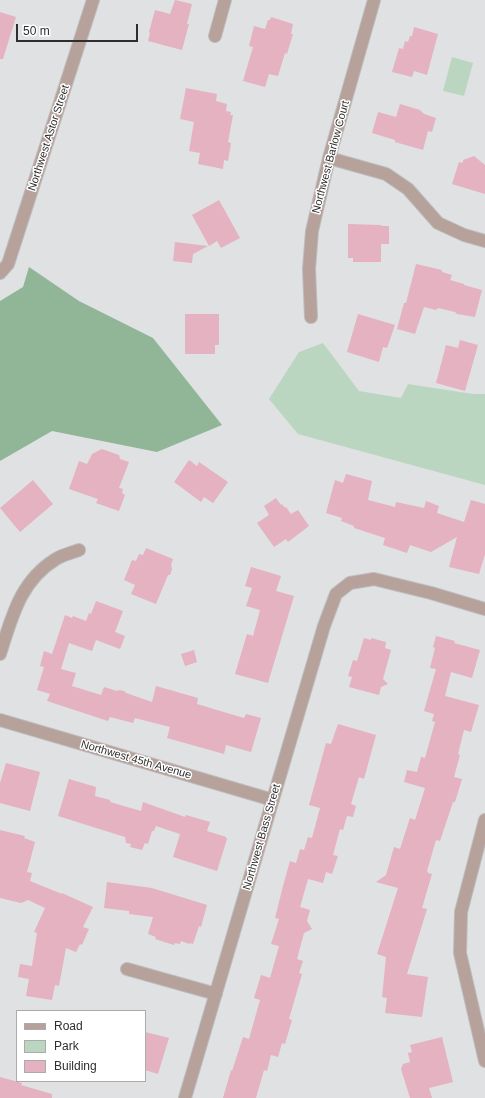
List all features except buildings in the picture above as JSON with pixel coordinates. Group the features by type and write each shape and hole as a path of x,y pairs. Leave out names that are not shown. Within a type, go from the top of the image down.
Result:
{"street":[{"name":"Northwest Astor Street","path":"0,273 8,264 93,0"},
{"path":"215,36 225,0"},
{"name":"Northwest Barlow Court","path":"311,317 308,269 312,231 329,158 374,0"},
{"path":"329,158 386,174 408,189 438,223 464,235 485,241"},
{"path":"0,654 17,603 37,573 57,558 79,550"},
{"name":"Northwest Bass Street","path":"185,1098 324,626 336,594 350,583 374,579 431,593 485,609"},
{"name":"Northwest 45th Avenue","path":"0,720 273,800"},
{"path":"485,820 482,839 461,912 460,953 485,1060"},
{"path":"127,969 216,994"}],"green space":[{"path":"452,57 473,63 464,96 443,91"},
{"path":"29,267 79,301 153,338 222,425 157,452 52,431 0,461 0,301 23,287"},
{"path":"323,343 359,391 401,398 408,384 473,394 485,394 485,485 298,434 269,399 299,352"}]}
